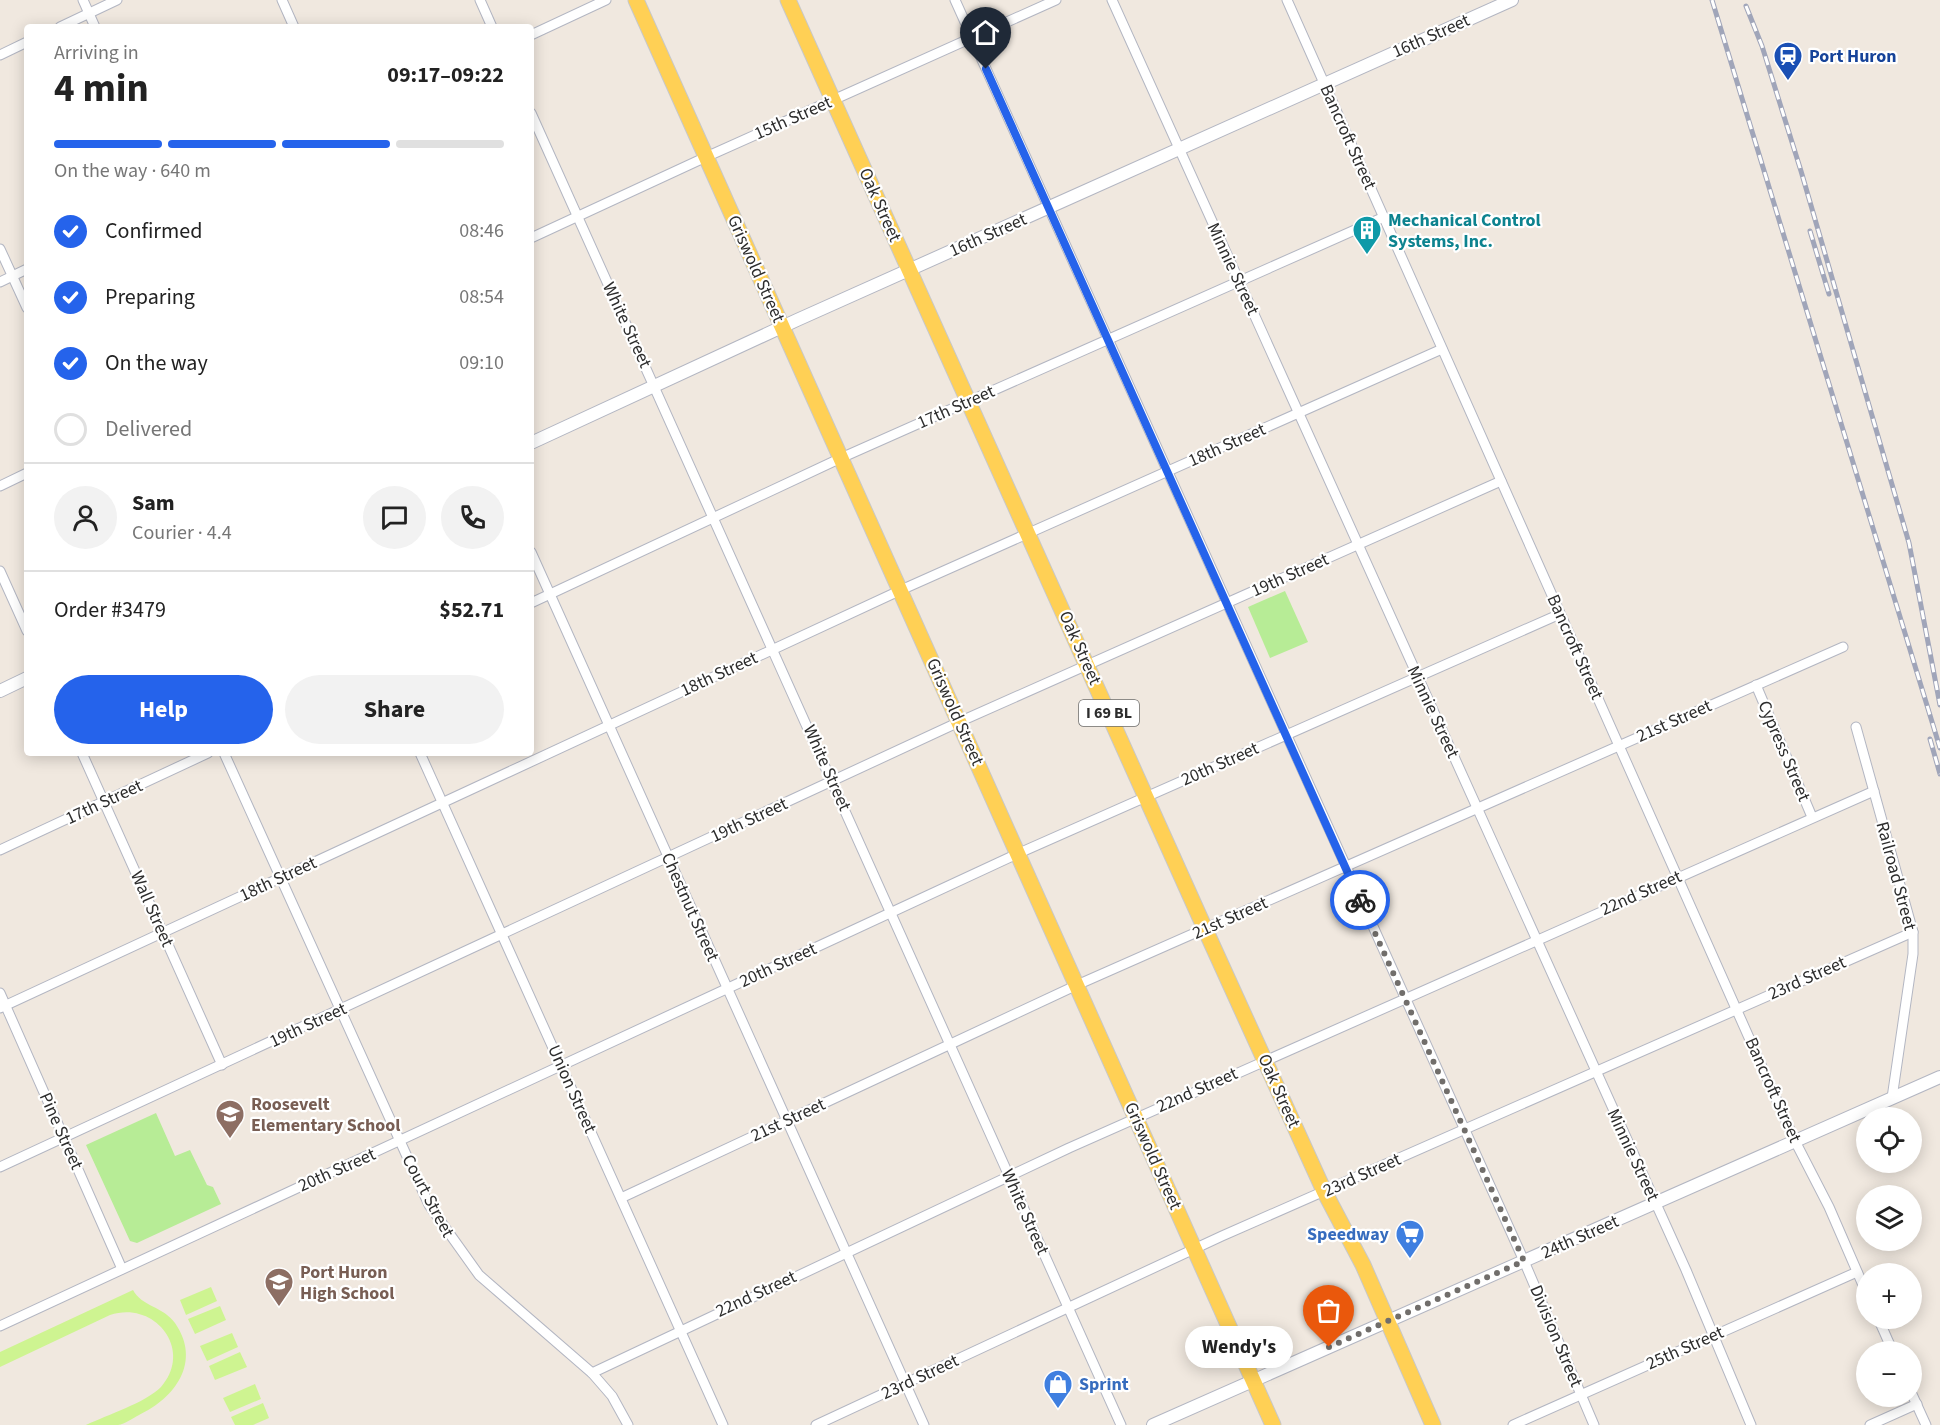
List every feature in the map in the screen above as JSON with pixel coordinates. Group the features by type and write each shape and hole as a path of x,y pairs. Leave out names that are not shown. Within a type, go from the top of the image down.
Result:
{"main road":[{"name":"Griswold Street","path":"636,0 1273,1425"},
{"name":"Oak Street","path":"788,0 1205,929 1324,1191 1363,1265 1433,1425"}],"street":[{"path":"83,0 94,24"},
{"path":"66,24 117,0"},
{"path":"282,0 293,24"},
{"path":"480,0 491,24"},
{"path":"534,34 606,0"},
{"name":"Division Street","path":"955,0 1524,1261 1594,1425"},
{"name":"15th Street","path":"534,237 1056,0"},
{"name":"Minnie Street","path":"1112,0 1656,1203 1751,1425"},
{"name":"Bancroft Street","path":"1287,0 1796,1141 1856,1270"},
{"name":"16th Street","path":"534,442 782,327 1512,0"},
{"path":"0,55 24,43"},
{"name":"White Street","path":"534,120 1121,1425"},
{"name":"17th Street","path":"534,602 841,458 1384,217"},
{"path":"0,249 24,301"},
{"path":"0,282 24,270"},
{"name":"18th Street","path":"3,1007 901,590 1442,350"},
{"path":"0,486 24,474"},
{"name":"19th Street","path":"0,1167 959,722 1501,481"},
{"name":"Chestnut Street","path":"534,559 924,1425"},
{"path":"0,571 24,624"},
{"name":"20th Street","path":"0,1326 1017,854 1560,614"},
{"name":"21st Street","path":"621,1198 1077,985 1843,647"},
{"path":"0,691 24,679"},
{"name":"Cypress Street","path":"1756,685 1812,817"},
{"name":"Railroad Street","path":"1856,727 1913,932 1913,954 1892,1098"},
{"name":"Wall Street","path":"83,756 222,1065"},
{"name":"17th Street","path":"0,850 202,756"},
{"name":"Court Street","path":"226,756 429,1205 470,1264 489,1285 592,1373 612,1396 628,1425"},
{"name":"Union Street","path":"421,756 723,1425"},
{"name":"22nd Street","path":"592,1373 680,1329 1135,1118 1874,790"},
{"name":"23rd Street","path":"816,1425 1324,1191 1913,932"},
{"name":"Pine Street","path":"0,993 3,1007 122,1269"},
{"name":"24th Street","path":"1153,1425 1940,1077"},
{"name":"25th Street","path":"1513,1425 1856,1272"},
{"path":"1870,1425 1910,1407"},
{"path":"1918,1407 1926,1425"}],"green space":[{"path":"1285,591 1308,642 1270,658 1248,607"},
{"path":"156,1113 175,1156 190,1150 207,1185 213,1187 221,1204 137,1243 130,1241 86,1145"},
{"path":"211,1287 217,1301 186,1315 180,1300"},
{"path":"133,1290 141,1300 165,1313 175,1323 183,1337 186,1351 181,1377 164,1399 152,1408 118,1425 86,1425 154,1393 170,1373 173,1358 171,1344 165,1332 155,1321 142,1315 126,1312 110,1315 0,1367 0,1352"},
{"path":"220,1306 226,1320 195,1334 188,1319"},
{"path":"232,1333 238,1347 207,1361 200,1346"},
{"path":"240,1352 247,1367 215,1380 209,1366"},
{"path":"255,1384 261,1399 230,1412 223,1398"},
{"path":"263,1403 269,1418 253,1425 235,1425 231,1417"}],"railway":[{"path":"1712,0 1940,748"},
{"path":"1746,6 1762,46 1801,171 1909,543 1940,705"},
{"path":"1810,231 1829,294"},
{"path":"1930,739 1940,774"}],"way so far":[{"path":"1329,1347 1524,1261 1360,900"}],"place":[{"name":"Port Huron","path":"1788,82"},
{"name":"Mechanical Control Systems, Inc.","path":"1367,256"},
{"name":"Roosevelt Elementary School","path":"230,1140"},
{"name":"Speedway","path":"1410,1260"},
{"name":"Port Huron High School","path":"279,1308"},
{"name":"Wendy's","path":"1329,1347"},
{"name":"Sprint","path":"1058,1410"}],"route":[{"path":"986,69 1360,900"}]}
